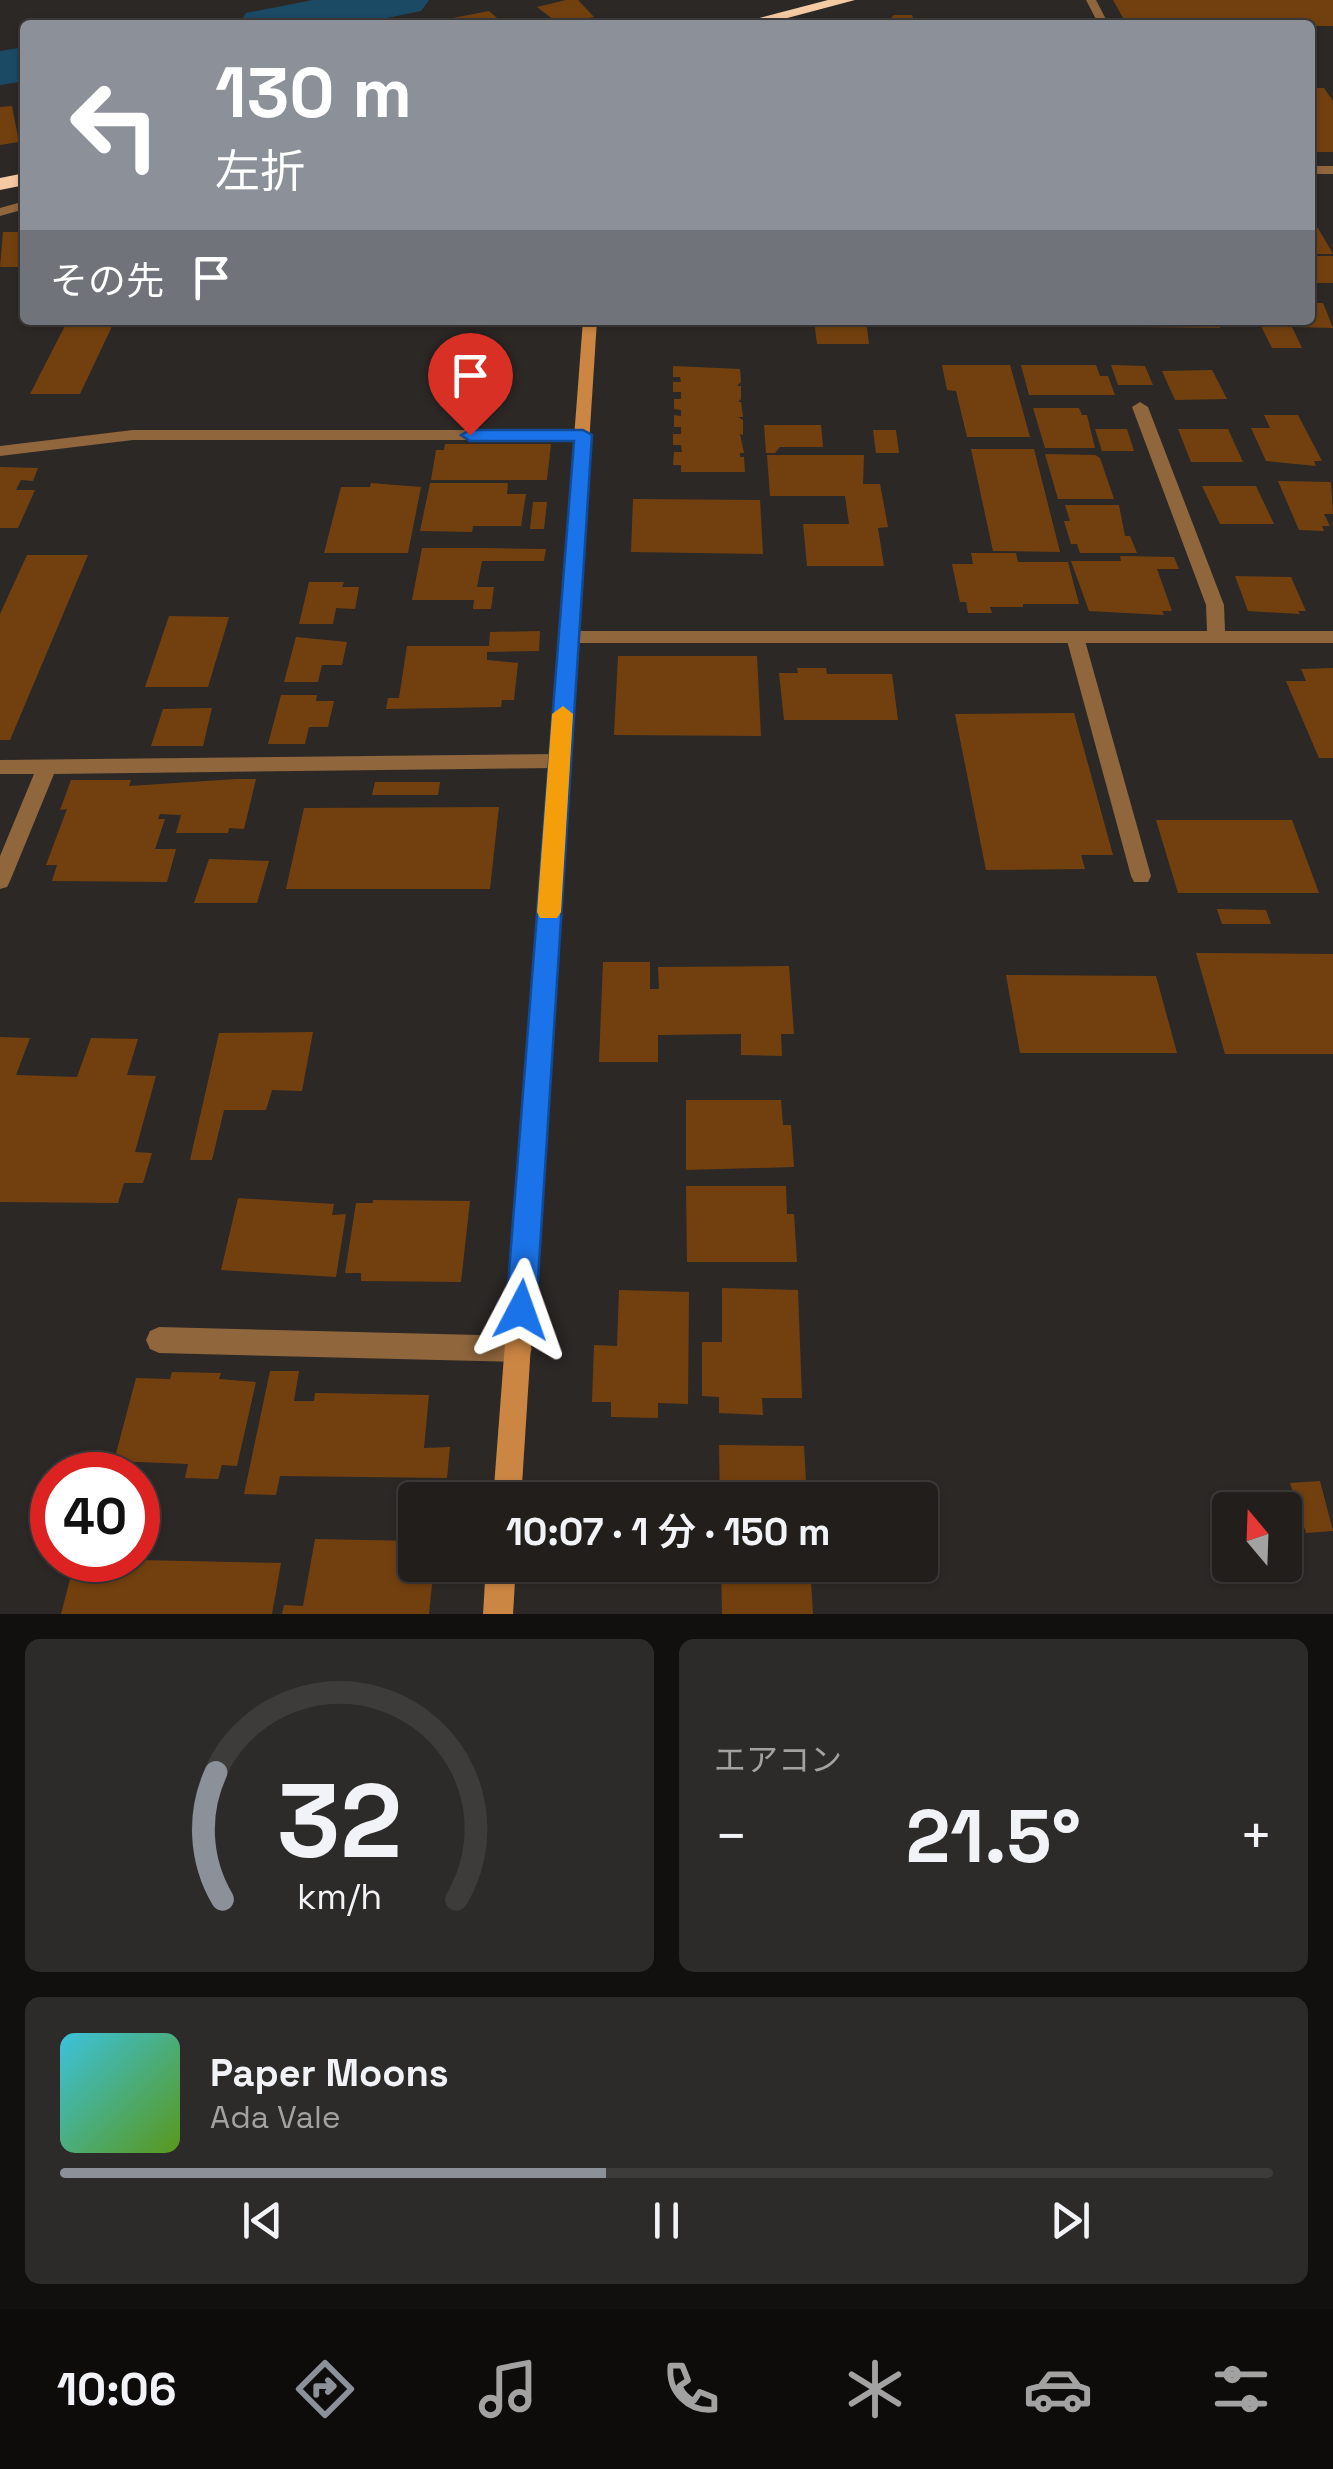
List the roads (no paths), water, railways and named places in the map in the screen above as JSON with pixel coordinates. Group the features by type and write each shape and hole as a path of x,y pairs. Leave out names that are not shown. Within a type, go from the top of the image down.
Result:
{"highway":[{"path":"762,20 847,0"}],"street":[{"path":"507,1482 590,325"},
{"path":"1140,408 1215,605 1216,637"},
{"path":"0,451 133,435 583,435"},
{"path":"568,637 1333,637"},
{"path":"1075,637 1141,876"},
{"path":"0,766 560,761"},
{"path":"0,881 47,766"},
{"path":"159,1340 518,1349"},
{"path":"498,1614 501,1582"}],"waterway":[{"path":"292,20 402,0"},
{"path":"0,68 20,65"}]}
